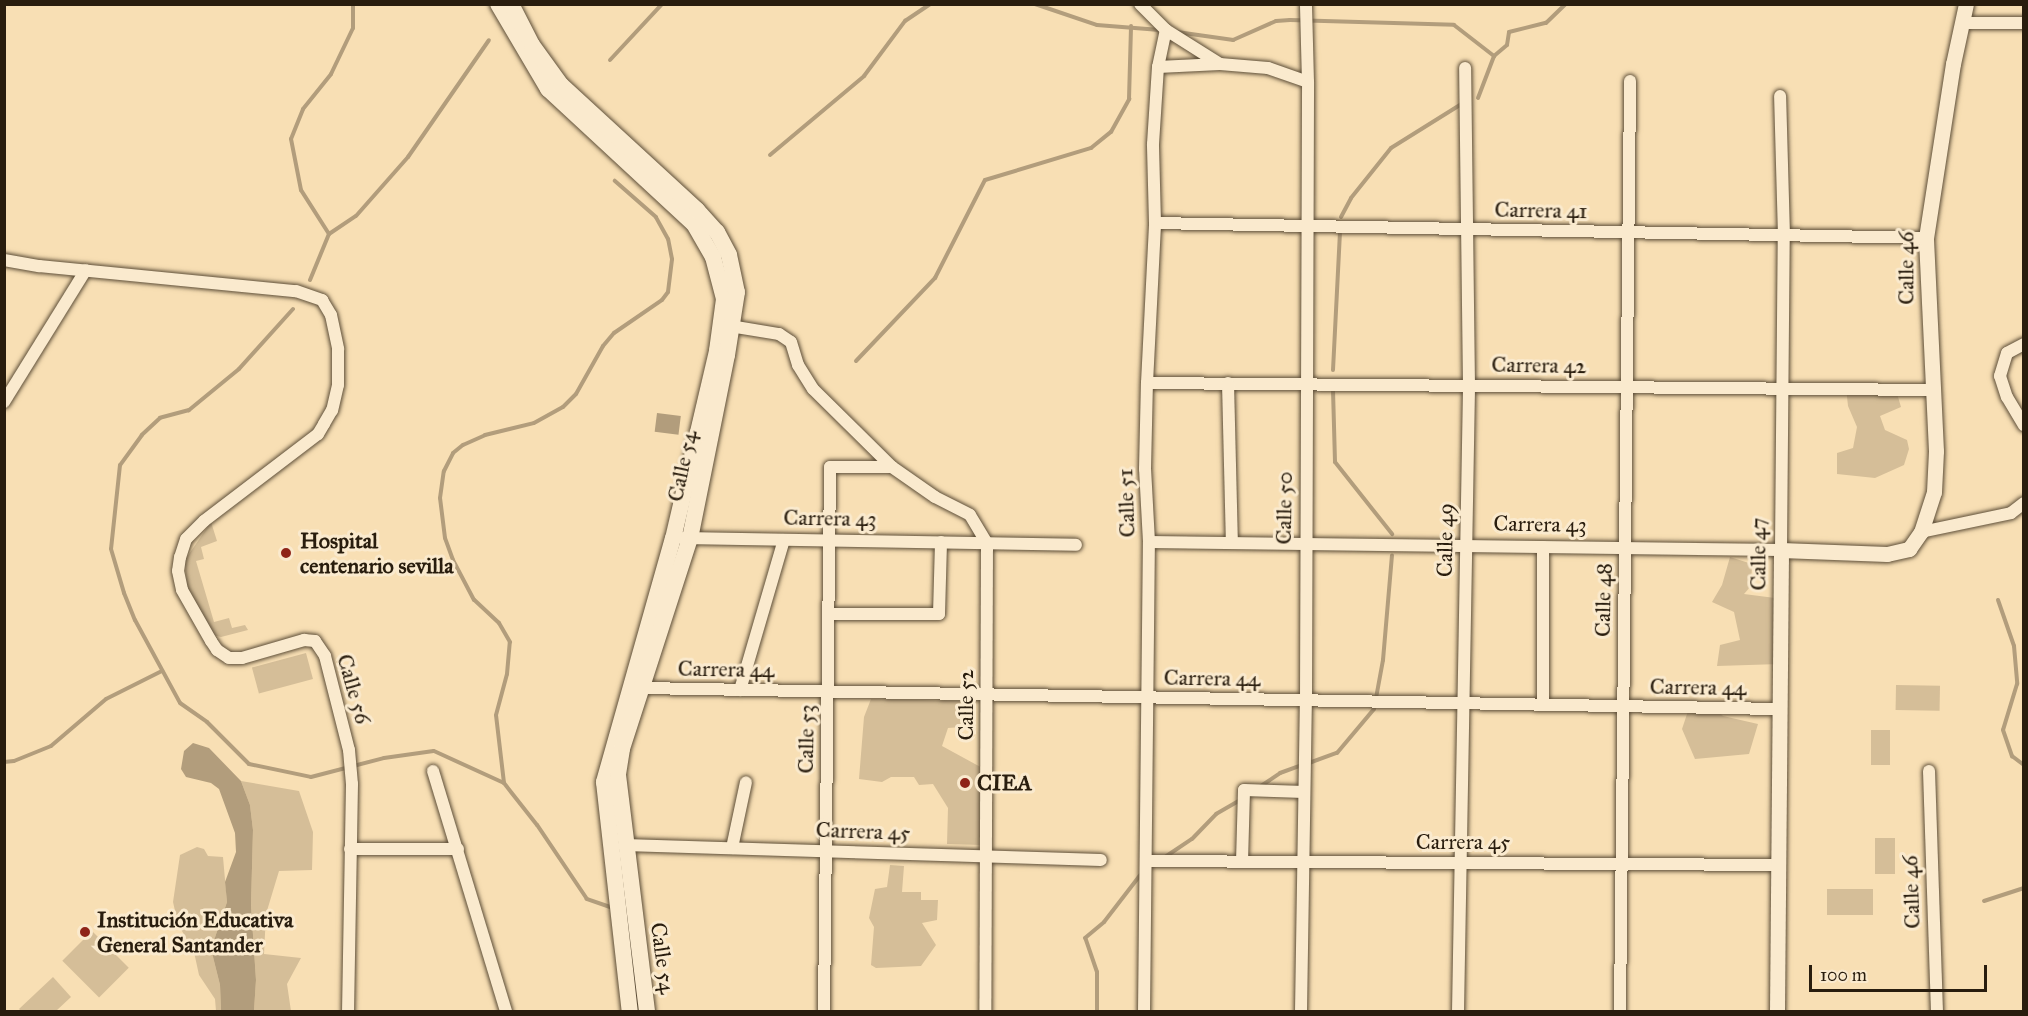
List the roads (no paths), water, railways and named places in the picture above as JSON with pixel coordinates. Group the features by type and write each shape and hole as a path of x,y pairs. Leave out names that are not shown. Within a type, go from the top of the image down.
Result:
{"main road":[{"name":"Calle 54","path":"498,4 551,84 697,210 717,232 729,255 737,292 727,326 681,538 642,688 622,749 618,775 647,1011"},
{"name":"Calle 54","path":"511,4 551,84"},
{"name":"Calle 54","path":"630,1011 604,782 681,538"}],"street":[{"path":"1140,4 1166,30 1220,64"},
{"name":"Calle 50","path":"1301,1011 1306,700 1308,82 1306,4"},
{"name":"Calle 46","path":"1921,532 1934,492 1935,451 1926,238 1953,64 1964,23 1966,4"},
{"path":"1964,23 2024,23"},
{"name":"Calle 51","path":"1144,1011 1149,542 1145,469 1155,223 1153,144 1158,67 1166,30"},
{"path":"1158,67 1220,64 1268,68 1308,82"},
{"name":"Calle 49","path":"1458,1011 1469,386 1465,68"},
{"name":"Calle 48","path":"1620,1011 1630,81"},
{"name":"Calle 47","path":"1777,1011 1784,236 1780,96"},
{"name":"Carrera 41","path":"1155,223 1926,238"},
{"path":"4,260 86,270 10,379 4,402"},
{"name":"Calle 56","path":"86,270 296,291 322,300 331,315 338,349 338,385 332,410 324,424 318,434 204,521 186,539 178,571 182,590 211,641 229,658 242,658 304,640 315,641 325,656 349,750 352,784 348,1011"},
{"path":"727,326 779,334 791,342 798,365 813,389 891,467 935,497 970,515 987,543"},
{"path":"2024,344 2007,353 2000,376 2007,397 2024,425"},
{"name":"Carrera 42","path":"1147,382 1932,390"},
{"path":"1228,383 1232,543"},
{"name":"Calle 53","path":"824,1011 830,467 891,467"},
{"path":"1921,532 2011,513 2024,503"},
{"name":"Carrera 43","path":"1149,542 1781,550 1887,554 1909,549 1921,532"},
{"name":"Carrera 43","path":"681,538 1076,544"},
{"path":"740,690 784,540"},
{"path":"828,614 939,614 940,542"},
{"name":"Calle 52","path":"985,1011 987,543"},
{"path":"1543,547 1543,705"},
{"name":"Carrera 44","path":"642,688 1781,709"},
{"path":"433,771 506,1011"},
{"name":"Calle 46","path":"1929,771 1937,1011"},
{"path":"732,848 746,782"},
{"path":"1242,861 1244,790 1304,792"},
{"name":"Carrera 45","path":"625,845 1101,860"},
{"path":"350,849 458,849"},
{"name":"Carrera 45","path":"1146,861 1779,865"}],"waterway":[{"path":"310,280 329,234 301,190 291,139 303,109 331,74 353,28 353,4"},
{"path":"610,60 662,4"},
{"path":"770,155 864,76 905,21 930,4"},
{"path":"1035,4 1097,25 1160,30"},
{"path":"1478,98 1494,56 1507,45 1509,32 1546,23 1566,4"},
{"path":"1177,32 1233,40 1276,21 1290,20 1454,25 1494,56"},
{"path":"856,361 935,278 985,180 1091,148 1111,132 1129,99 1131,26"},
{"path":"329,234 356,216 408,157 489,40"},
{"path":"1341,217 1351,198 1391,148 1463,103"},
{"path":"613,908 587,899 537,825 504,783 496,715 507,674 510,642 499,623 474,600 453,560 445,538 440,498 444,471 453,453 463,445 485,435 534,423 563,407 576,394 603,346 614,333 662,300 668,292 672,259 668,239 656,217 615,181"},
{"path":"1333,370 1340,231"},
{"path":"293,309 239,369 189,410 160,418 142,435 120,465 111,549 135,620 180,703 207,722 249,764 311,777 384,758 434,751 504,783"},
{"path":"1333,390 1335,462 1392,534"},
{"path":"1309,763 1337,753 1374,709 1383,660 1392,555"},
{"path":"1998,600 2014,646"},
{"path":"2014,646 2017,684 2003,730 2012,756 2024,765"},
{"path":"4,762 14,761 51,746 106,699 162,671"},
{"path":"1261,786 1280,773 1302,765"},
{"path":"1165,857 1192,839 1216,814 1242,799"},
{"path":"1097,1012 1097,972 1085,938 1104,922 1141,874"},
{"path":"1984,901 2024,888"}],"place":[{"name":"Hospital centenario sevilla","path":"286,553"},
{"name":"CIEA","path":"965,783"},
{"name":"Institución Educativa General Santander","path":"85,932"}]}
